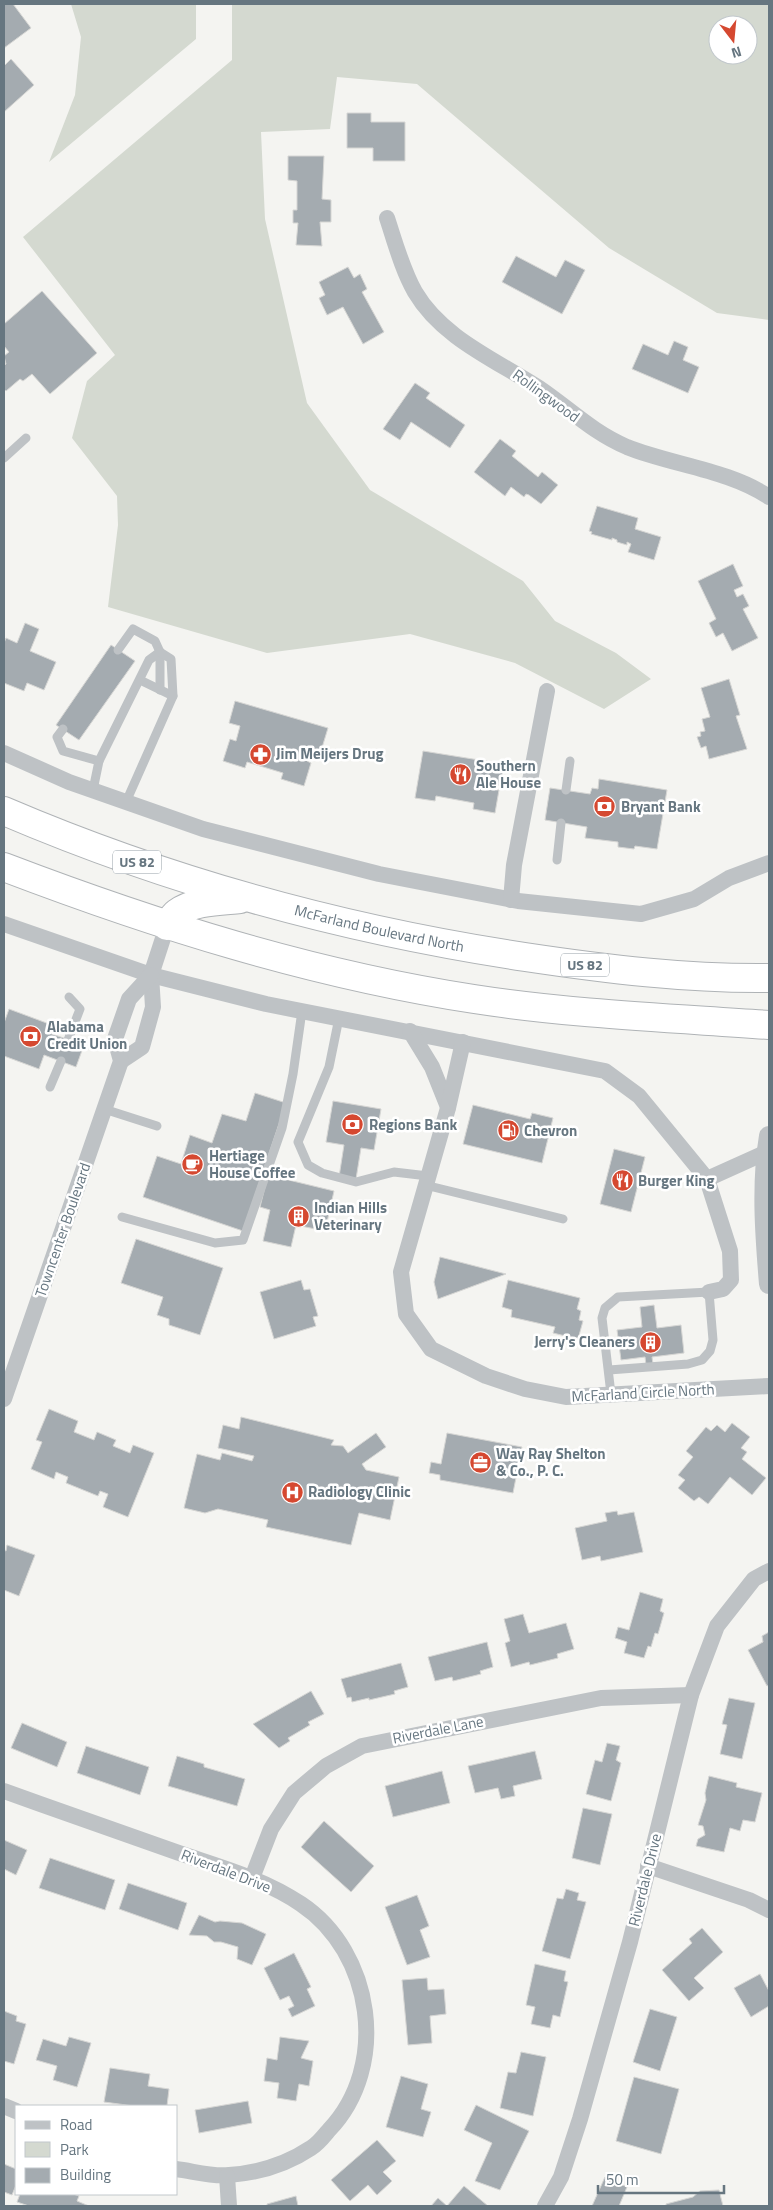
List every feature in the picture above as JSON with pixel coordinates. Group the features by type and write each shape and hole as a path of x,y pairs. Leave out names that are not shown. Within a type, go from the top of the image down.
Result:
{"highway":[{"name":"McFarland Boulevard North","path":"4,811 130,860 252,898 402,935 501,953 621,969 736,978 769,978"},
{"path":"4,867 88,900 167,926 310,966 476,999 616,1013 769,1025"},
{"path":"167,926 177,913 189,908 209,902 252,898"}],"street":[{"name":"Rollingwood","path":"386,218 415,292 440,323 456,336 542,390 590,428 627,447 744,484 769,497"},
{"path":"511,900 514,865 547,691"},
{"path":"4,753 93,790 204,829 360,869 511,900 641,914 694,899 729,878 769,863"},
{"path":"4,924 151,975 302,1011 605,1071 639,1096 707,1179 730,1251 731,1280 724,1289 709,1292"},
{"path":"151,975 129,999 115,1039 121,1061 142,1047 153,1007 151,975 167,926"},
{"path":"410,1031 432,1067 448,1108"},
{"name":"McFarland Circle North","path":"463,1042 448,1108 401,1272 406,1314 431,1349 486,1376 525,1390 566,1396 765,1387"},
{"name":"Towncenter Boulevard","path":"4,1399 121,1061"},
{"path":"707,1179 768,1144"},
{"path":"768,1144 766,1241 769,1284"},
{"name":"Riverdale Drive","path":"545,2206 561,2177 580,2119 630,1942 691,1695 717,1626 754,1579 769,1572"},
{"name":"Riverdale Lane","path":"252,1878 271,1829 294,1793 326,1766 362,1746 601,1698 691,1695"},
{"name":"Riverdale Drive","path":"4,1791 252,1878 301,1904 331,1931 353,1965 365,2004 367,2044 359,2084 340,2119 312,2148 274,2167 227,2176 178,2169"},
{"path":"648,1866 748,1900 769,1910"},
{"path":"227,2176 229,2206"}],"lane":[{"path":"4,458 26,438"},
{"path":"118,650 132,629 155,641 160,652 160,690"},
{"path":"93,790 99,761 149,660 160,652"},
{"path":"126,802 173,696 171,659 160,652"},
{"path":"140,680 173,696"},
{"path":"63,729 56,737 64,751 99,761"},
{"path":"566,790 570,761"},
{"path":"557,860 561,823"},
{"path":"68,1040 80,1009 69,996"},
{"path":"122,1217 215,1243 243,1240 282,1128 293,1074 302,1011"},
{"path":"339,1018 329,1067 298,1142 308,1165 322,1173 356,1182 394,1172 562,1219"},
{"path":"50,1087 61,1061"},
{"path":"104,1109 157,1126"},
{"path":"608,1370 688,1364 702,1360 710,1351 713,1340 709,1292 618,1297 612,1300 605,1308 602,1318 608,1370 611,1394"}],"green space":[{"path":"71,4 196,4 196,39 49,162 75,95 81,37"},
{"path":"232,4 769,4 769,320 717,313 609,248 417,84 337,77 330,129 261,132 265,219 307,403 370,490 523,581 555,621 616,653 651,679 604,709 515,663 410,634 267,653 108,607 118,525 117,496 72,438 87,381 115,355 23,237 232,60"}],"building":[{"path":"4,4 13,4 31,28 4,48"},
{"path":"11,59 34,85 4,112 4,66"},
{"path":"347,113 371,113 371,122 405,122 405,161 373,161 373,148 347,148"},
{"path":"288,156 324,156 322,199 331,200 331,222 320,222 322,246 296,245 298,223 293,223 293,210 297,210 297,181 288,180"},
{"path":"516,256 556,277 565,260 585,270 562,314 502,282"},
{"path":"348,267 354,278 360,274 367,289 362,292 384,332 363,344 343,307 327,315 319,298 325,295 319,282"},
{"path":"42,291 97,353 50,394 32,374 23,381 20,379 6,391 4,389 4,366 6,364 4,356 9,352 4,346 4,324"},
{"path":"674,341 688,347 683,360 699,367 688,393 632,369 643,344 668,355"},
{"path":"415,383 430,393 426,398 465,425 450,448 411,422 400,440 383,429"},
{"path":"500,439 516,451 512,456 538,477 542,472 558,485 541,504 529,495 526,494 524,497 511,487 505,496 474,472"},
{"path":"597,506 638,518 635,529 661,537 654,560 628,552 631,544 627,542 627,545 617,542 617,540 612,538 612,540 591,534 592,532 589,531"},
{"path":"733,564 743,586 734,590 737,597 743,594 749,606 743,609 758,638 732,651 723,633 716,637 709,623 716,619 698,581"},
{"path":"25,623 39,629 30,651 56,662 44,690 27,683 24,691 4,683 4,643 6,638 17,643"},
{"path":"111,645 135,661 79,740 56,725"},
{"path":"729,679 740,715 736,716 747,749 709,759 706,746 701,748 697,737 701,736 700,732 705,731 702,719 710,717 701,688"},
{"path":"235,701 328,728 321,751 311,748 307,761 311,763 304,786 281,779 283,773 247,762 245,768 223,761 230,739 236,741 240,726 229,723"},
{"name":"Southern Ale House","path":"423,751 504,764 500,786 497,785 496,790 499,790 495,813 473,809 474,803 436,796 435,801 415,798"},
{"name":"Bryant Bank","path":"599,779 667,790 657,849 635,846 634,849 618,847 618,842 585,838 587,827 545,820 550,788 590,794 592,788 598,789"},
{"name":"Alabama Credit Union","path":"9,1009 52,1025 49,1033 84,1045 76,1067 44,1055 39,1069 4,1056 4,1023"},
{"path":"255,1093 286,1103 243,1231 143,1197 157,1156 181,1164 190,1135 212,1143 222,1114 246,1121"},
{"name":"Regions Bank","path":"333,1101 381,1109 374,1150 361,1148 356,1179 339,1177 344,1145 326,1142"},
{"name":"Chevron","path":"473,1105 530,1119 532,1113 553,1118 542,1163 463,1144"},
{"name":"Burger King","path":"614,1149 645,1157 631,1212 600,1204"},
{"name":"Indian Hills Veterinary","path":"268,1175 334,1191 325,1231 296,1225 291,1247 263,1241 270,1210 260,1207"},
{"path":"136,1239 223,1268 200,1335 169,1325 169,1319 157,1315 163,1297 121,1283"},
{"path":"440,1257 506,1274 438,1299 434,1282"},
{"path":"301,1280 304,1290 310,1289 318,1316 313,1317 316,1326 274,1339 260,1292"},
{"path":"508,1280 580,1298 577,1309 581,1311 579,1320 583,1321 578,1339 553,1333 555,1327 511,1317 512,1310 502,1307"},
{"name":"Jerry's Cleaners","path":"654,1305 657,1328 681,1325 684,1353 652,1357 653,1364 646,1365 645,1357 621,1360 617,1330 642,1327 640,1307"},
{"path":"49,1409 78,1421 74,1432 94,1440 97,1432 116,1440 113,1446 130,1453 133,1445 154,1453 128,1517 103,1507 108,1494 100,1491 98,1496 66,1483 68,1477 56,1472 54,1479 31,1469 42,1442 36,1440"},
{"name":"Radiology Clinic","path":"241,1417 334,1440 331,1445 343,1446 348,1453 376,1433 386,1447 362,1464 366,1470 399,1477 390,1520 359,1513 351,1545 266,1527 268,1520 218,1509 205,1513 184,1508 197,1454 220,1460 222,1453 252,1461 254,1456 218,1448 223,1425 239,1429"},
{"path":"732,1423 750,1437 741,1448 747,1452 742,1459 766,1478 752,1495 730,1477 708,1504 699,1497 694,1501 678,1488 685,1480 678,1475 693,1457 686,1451 706,1427 711,1431 717,1425 725,1432"},
{"name":"Way Ray Shelton & Co., P. C.","path":"447,1433 522,1447 513,1493 440,1480 440,1475 429,1473 431,1462 441,1464"},
{"path":"617,1511 618,1515 634,1512 643,1552 601,1561 600,1556 582,1560 575,1528 607,1521 605,1513"},
{"path":"7,1545 35,1555 19,1596 4,1590 4,1550 6,1551"},
{"path":"640,1592 663,1599 660,1611 664,1613 658,1634 655,1633 651,1647 648,1646 644,1658 624,1653 627,1642 615,1638 618,1627 629,1630"},
{"path":"523,1614 529,1633 566,1623 574,1649 557,1654 558,1658 530,1665 529,1662 511,1667 505,1643 510,1641 504,1619"},
{"path":"769,1632 769,1685 767,1686 748,1650 763,1642 762,1636"},
{"path":"487,1642 493,1667 480,1671 481,1674 453,1681 452,1677 435,1681 428,1657"},
{"path":"401,1663 408,1687 394,1691 395,1694 369,1700 369,1698 352,1702 351,1697 347,1698 341,1679"},
{"path":"311,1691 324,1714 308,1722 310,1725 288,1738 290,1741 279,1748 253,1724"},
{"path":"729,1698 755,1703 742,1759 720,1754 727,1725 722,1724"},
{"path":"22,1723 67,1742 57,1767 11,1748"},
{"path":"607,1743 620,1746 616,1760 621,1763 611,1801 586,1794 595,1760 602,1762"},
{"path":"86,1746 149,1767 140,1795 77,1773"},
{"path":"535,1751 542,1779 513,1786 515,1796 501,1799 498,1788 475,1793 468,1766"},
{"path":"177,1756 204,1764 204,1767 245,1779 237,1806 168,1786"},
{"path":"442,1771 450,1803 393,1817 385,1786"},
{"path":"709,1776 737,1783 736,1787 762,1793 755,1822 743,1820 740,1831 730,1828 724,1852 696,1846 698,1839 705,1835 703,1826 698,1825 706,1800 705,1793"},
{"path":"583,1808 612,1814 600,1865 572,1858"},
{"path":"324,1821 374,1866 351,1892 301,1847"},
{"path":"4,1840 27,1850 16,1875 4,1869"},
{"path":"50,1858 115,1880 105,1910 39,1888"},
{"path":"128,1883 187,1903 178,1930 119,1909"},
{"path":"566,1889 579,1893 577,1900 586,1902 570,1959 542,1951 557,1898 563,1899"},
{"path":"417,1895 429,1926 420,1930 430,1957 407,1965 385,1907"},
{"path":"199,1915 215,1922 242,1923 266,1934 252,1965 237,1959 238,1947 214,1942 207,1936 189,1935"},
{"path":"702,1928 723,1952 694,1978 704,1988 689,2001 662,1970 692,1943 689,1939"},
{"path":"294,1953 311,1987 307,1989 315,2006 292,2017 288,2009 294,2006 289,1996 280,2000 264,1968"},
{"path":"535,1964 566,1971 564,1981 568,1982 560,2017 553,2015 550,2028 531,2024 535,2007 526,2005"},
{"path":"760,1974 769,1991 769,2006 751,2017 734,1988"},
{"path":"427,1978 428,1990 444,1989 446,2014 430,2016 432,2043 408,2045 402,1980"},
{"path":"650,2009 677,2017 660,2071 633,2062"},
{"path":"4,2011 17,2016 16,2021 26,2024 14,2064 4,2061"},
{"path":"69,2037 91,2043 77,2087 53,2080 57,2066 36,2060 43,2039 66,2046"},
{"path":"280,2037 309,2041 301,2058 313,2061 309,2086 299,2084 296,2101 277,2098 279,2083 264,2081 267,2058 277,2060"},
{"path":"521,2052 546,2057 533,2116 500,2108 508,2072 516,2073"},
{"path":"110,2068 150,2074 148,2086 169,2089 167,2105 126,2105 104,2102"},
{"path":"401,2076 428,2084 421,2109 431,2112 423,2137 386,2127"},
{"path":"634,2077 679,2089 661,2154 616,2141"},
{"path":"248,2101 252,2123 199,2133 195,2110"},
{"path":"476,2105 529,2131 500,2190 475,2181 492,2143 464,2130"},
{"path":"377,2140 396,2161 383,2172 392,2181 377,2195 368,2185 350,2201 331,2180"},
{"path":"4,2164 15,2169 15,2188 12,2195 4,2192"},
{"path":"605,2177 627,2187 619,2206 592,2206"},
{"path":"464,2186 488,2206 447,2206"},
{"path":"719,2190 723,2206 666,2206 666,2204 693,2197 700,2191"},
{"path":"20,2195 76,2195 79,2196 77,2201 89,2206 29,2206 17,2202"},
{"path":"296,2196 298,2206 267,2206 267,2204"},
{"path":"438,2198 447,2206 431,2206"}],"place":[{"name":"Jim Meijers Drug","path":"260,754"},
{"name":"Southern Ale House","path":"460,775"},
{"name":"Bryant Bank","path":"605,807"},
{"name":"Alabama Credit Union","path":"31,1036"},
{"name":"Regions Bank","path":"353,1125"},
{"name":"Chevron","path":"508,1131"},
{"name":"Hertiage House Coffee","path":"193,1165"},
{"name":"Burger King","path":"622,1181"},
{"name":"Indian Hills Veterinary","path":"298,1217"},
{"name":"Jerry's Cleaners","path":"651,1342"},
{"name":"Way Ray Shelton & Co., P. C.","path":"480,1463"},
{"name":"Radiology Clinic","path":"292,1492"}]}
